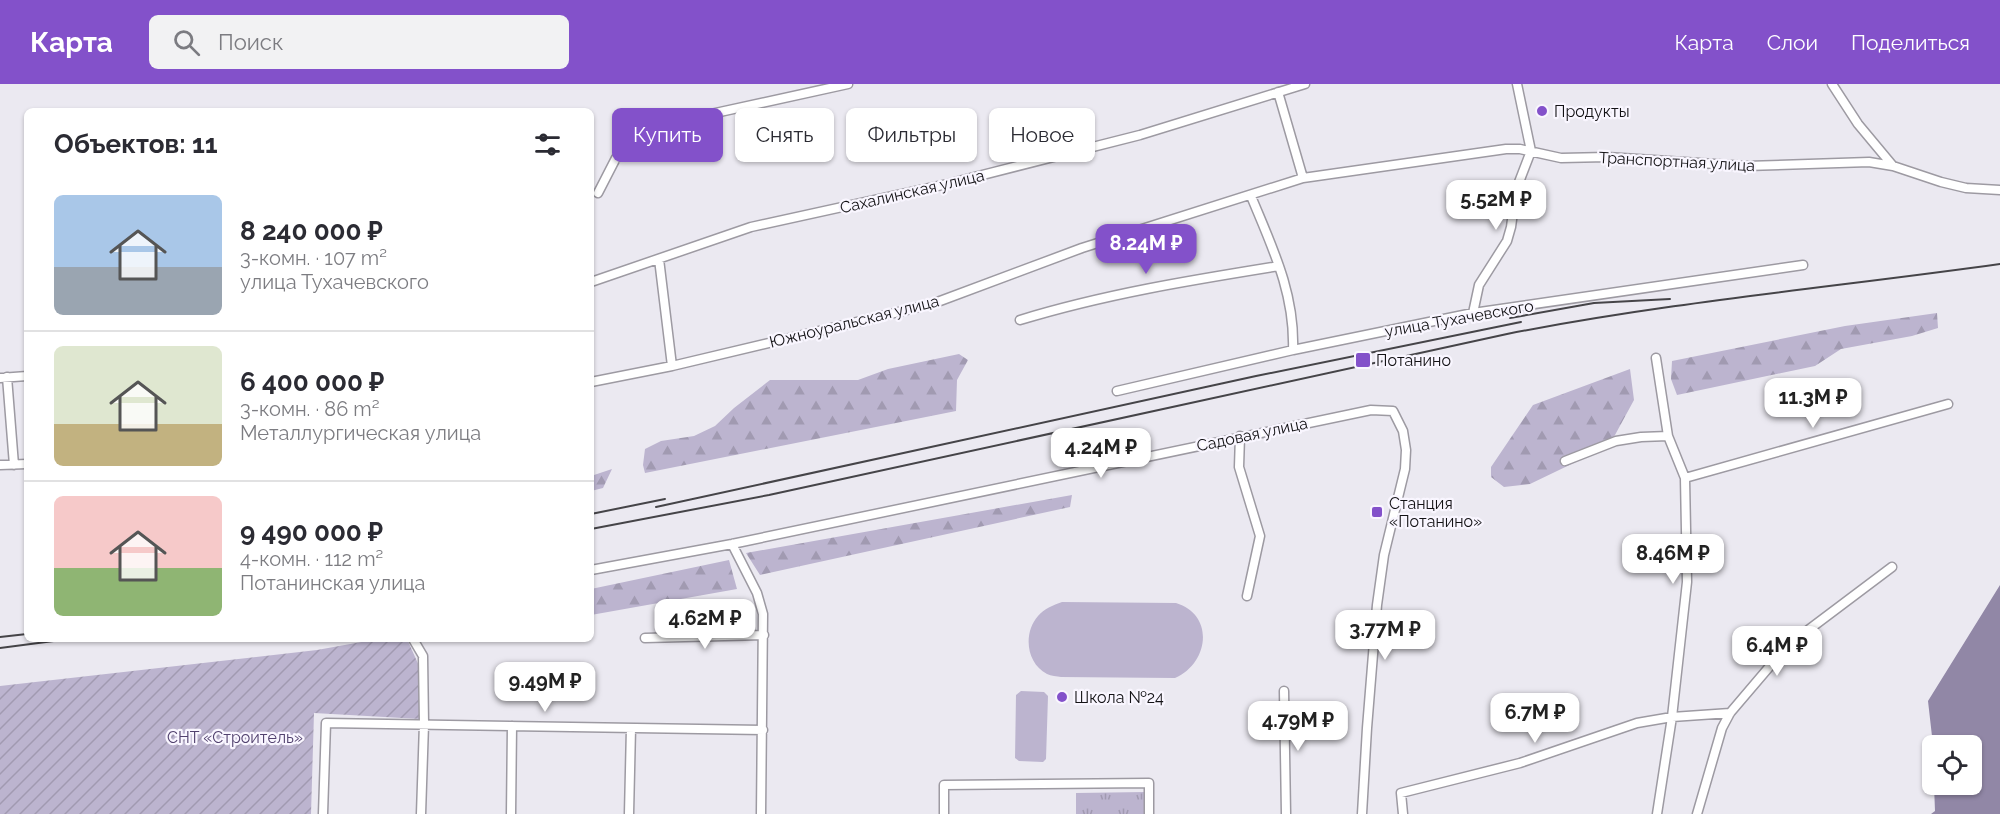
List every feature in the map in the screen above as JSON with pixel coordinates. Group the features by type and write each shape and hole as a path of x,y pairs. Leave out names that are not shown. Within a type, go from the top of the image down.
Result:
{"street":[{"path":"598,193 616,158 660,140 697,117 848,84"},
{"name":"Сахалинская улица","path":"594,281 751,227 947,184 1129,138 1305,84"},
{"path":"1473,313 1479,285 1507,241 1516,190 1531,151 1517,84"},
{"path":"1832,84 1858,124 1893,166"},
{"path":"1278,92 1303,178"},
{"name":"Южноуральская улица","path":"594,381 672,366 932,304 1082,248 1303,178 1506,149 1531,151"},
{"name":"Транспортная улица","path":"1531,151 1561,158 1607,157 1746,166 1869,162 1893,166 1966,188 2000,190"},
{"path":"1251,196 1279,266 1292,307 1293,350"},
{"path":"659,259 672,366"},
{"name":"улица Тухачевского","path":"1118,390 1293,350 1473,313 1803,265"},
{"path":"1020,320 1085,302 1178,282 1279,266"},
{"path":"1656,358 1668,436 1685,478 1687,582 1672,717 1657,814"},
{"path":"14,465 4,378 24,376"},
{"path":"1685,478 1948,404"},
{"name":"Садовая улица","path":"594,569 732,543 1371,410 1394,411 1403,431 1406,450 1405,469 1384,555 1377,605 1362,814"},
{"path":"1240,436 1239,466 1260,537 1247,596"},
{"path":"1565,460 1616,441 1668,436"},
{"path":"0,465 24,464"},
{"path":"732,543 757,593 763,614 761,814"},
{"path":"1697,814 1722,728 1730,713 1787,646 1892,567"},
{"path":"645,638 764,635"},
{"path":"415,642 423,656 424,724 421,814"},
{"path":"1284,691 1286,814"},
{"path":"1402,814 1401,794 1520,763 1637,723 1672,717 1730,713"},
{"path":"322,814 326,723 763,730"},
{"path":"511,814 512,726"},
{"path":"629,814 631,728"},
{"path":"944,814 944,785 1149,783 1149,814"}],"green space":[{"path":"1937,313 1938,328 1912,336 1841,349 1815,366 1677,395 1671,379 1672,361 1845,326"},
{"path":"959,354 968,360 957,380 956,411 645,473 643,465 645,449 661,441 694,436 715,426 770,380 858,380 888,369"},
{"path":"1630,369 1634,400 1609,446 1530,484 1504,487 1491,477 1491,467 1533,405"},
{"path":"612,469 603,488 594,490 594,475"},
{"path":"1072,495 1070,507 760,575 746,553"},
{"path":"729,560 737,589 594,614 594,588"},
{"path":"1062,602 1176,603 1189,609 1197,618 1202,628 1201,651 1195,662 1175,678 1049,675 1040,669 1031,655 1030,631 1040,614"},
{"name":"СНТ «Строитель»","path":"361,642 408,642 420,668 420,719 314,713 311,814 0,814 0,686 317,650"},
{"path":"1021,691 1044,692 1048,696 1046,759 1043,762 1019,761 1015,758 1016,695"},
{"path":"1145,792 1145,814 1076,814 1076,793"}],"shaded area":[{"path":"2000,585 2000,814 1931,814 1935,811 1934,795 1982,795 1982,735 1932,735 1928,701"}],"railway":[{"path":"594,528 769,495 1507,334 1691,304 2000,264"},
{"path":"1510,318 1594,303 1670,299"},
{"path":"656,507 1256,376 1521,322"},
{"path":"594,513 665,499"},
{"path":"0,637 24,634"},
{"path":"0,648 46,642"}],"place":[{"name":"Продукты","path":"1542,111"},
{"name":"Потанино","path":"1363,360"},
{"name":"Станция «Потанино»","path":"1377,512"},
{"name":"Школа №24","path":"1062,697"}]}
